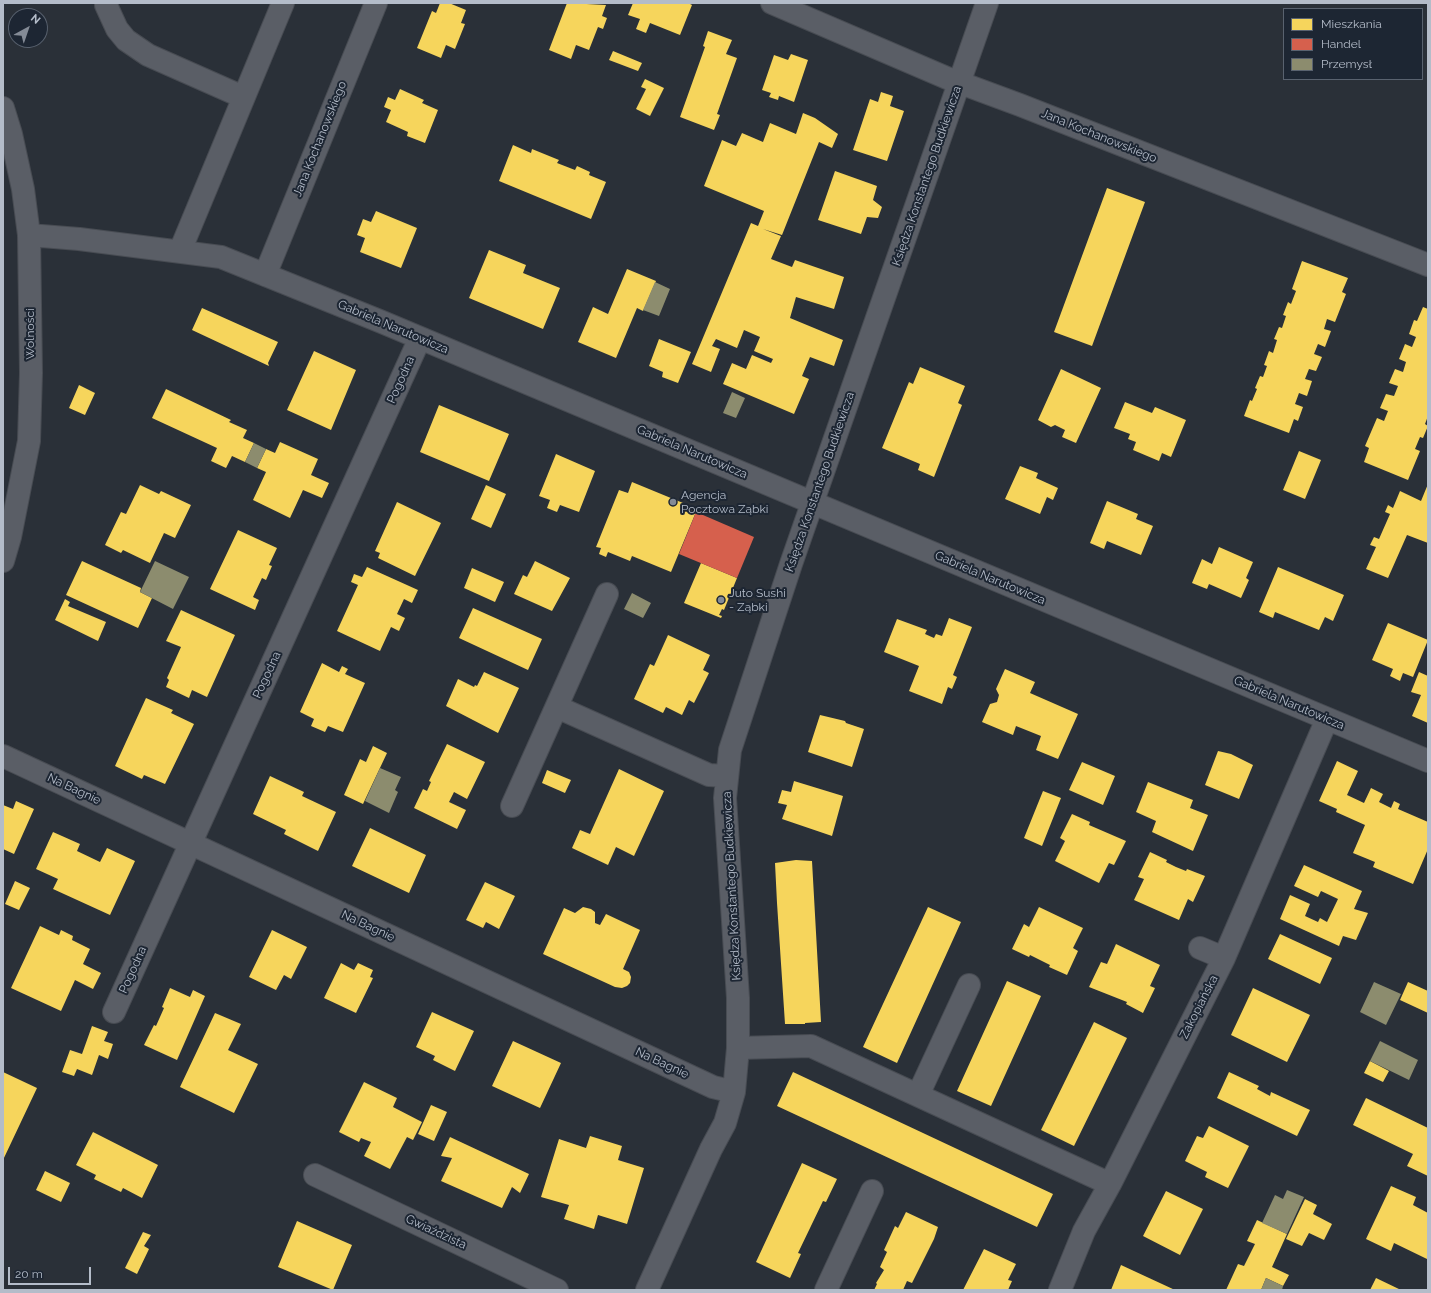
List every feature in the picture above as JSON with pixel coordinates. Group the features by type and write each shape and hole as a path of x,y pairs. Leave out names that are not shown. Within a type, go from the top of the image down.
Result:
{"street":[{"path":"107,3 106,5 117,29 126,40 142,51 243,97"},
{"path":"180,251 283,3"},
{"name":"Jana Kochanowskiego","path":"265,275 376,3"},
{"name":"Jana Kochanowskiego","path":"772,3 960,83 1428,264"},
{"name":"Księdza Konstantego Budkiewicza","path":"647,1290 711,1149 725,1123 734,1092 738,1048 737,974 726,825 728,763 735,734 812,503 987,3"},
{"name":"Wolności","path":"3,108 12,134 22,182 29,235 31,373 29,441 10,537 3,561"},
{"name":"Gabriela Narutowicza","path":"29,235 180,251 221,257 420,338 1428,761"},
{"name":"Pogodna","path":"114,1012 420,338"},
{"path":"512,806 607,594"},
{"path":"557,707 709,774 727,776"},
{"name":"Zakopiańska","path":"1060,1290 1084,1231 1110,1184 1224,958 1327,719"},
{"name":"Na Bagnie","path":"3,756 713,1087 734,1092"},
{"path":"1200,948 1224,958"},
{"path":"918,1095 969,985"},
{"path":"738,1048 811,1046 1110,1184"},
{"name":"Gwiaździsta","path":"315,1174 557,1290"},
{"path":"826,1290 872,1191"}],"building: Mieszkania":[{"path":"440,3 449,3 466,10 461,23 465,24 455,49 446,45 441,58 417,48 432,11 436,13"},
{"path":"567,3 606,5 602,16 607,18 603,29 598,27 589,50 576,45 571,59 549,50"},
{"path":"633,3 688,3 692,5 680,35 650,23 646,33 636,29 640,19 628,15"},
{"path":"708,31 732,40 726,54 737,58 717,114 720,115 714,130 680,117 705,47 703,46"},
{"path":"613,51 642,63 638,71 609,60"},
{"path":"791,54 808,60 794,102 779,96 778,100 769,97 771,93 762,90 774,55 788,60"},
{"path":"645,79 664,88 650,116 636,109 646,89 641,87"},
{"path":"400,89 424,100 422,103 438,110 425,143 407,136 408,132 386,122 391,110 384,107 388,97 395,100"},
{"path":"881,92 893,96 890,106 904,111 887,161 853,150 870,99 878,102"},
{"path":"803,113 815,118 838,134 832,148 819,142 782,235 763,229 781,236 771,259 792,267 795,260 844,277 834,309 796,297 790,318 843,340 834,366 810,357 802,376 809,379 794,414 723,384 732,363 746,369 752,355 771,363 773,359 754,351 760,337 744,330 737,348 716,339 712,346 720,349 711,372 692,364 751,223 758,226 764,211 704,186 722,140 736,146 742,133 763,142 770,123 796,134"},
{"path":"513,145 531,153 532,149 559,160 557,163 575,170 577,166 590,172 589,175 606,182 591,219 499,181"},
{"path":"835,171 877,186 873,200 882,207 878,218 867,217 861,234 818,220"},
{"path":"1107,188 1145,202 1092,346 1054,332"},
{"path":"376,211 417,228 401,268 360,252 365,238 357,235 363,219 371,222"},
{"path":"489,250 526,265 523,273 560,288 543,329 469,298"},
{"path":"1302,261 1348,278 1342,292 1346,294 1335,322 1327,319 1324,329 1331,331 1325,347 1318,344 1314,354 1322,357 1316,371 1309,369 1305,379 1312,381 1307,396 1299,393 1295,404 1303,407 1298,421 1294,419 1289,433 1244,416 1250,400 1252,401 1257,389 1255,388 1260,376 1263,377 1267,366 1264,365 1269,351 1273,353 1277,340 1274,339 1279,327 1282,328 1286,316 1283,315 1288,302 1291,304 1296,291 1292,289"},
{"path":"627,269 656,281 643,311 637,308 616,358 578,342 593,307 608,314"},
{"path":"1423,307 1428,309 1428,416 1425,424 1428,426 1423,438 1420,437 1415,449 1420,451 1408,480 1364,462 1369,448 1365,446 1377,418 1384,421 1388,411 1380,408 1386,394 1394,396 1398,386 1389,383 1395,369 1403,372 1406,362 1399,359 1405,344 1412,347 1416,337 1409,334 1414,320 1417,321"},
{"path":"202,308 278,342 268,363 269,366 192,330"},
{"path":"659,339 691,352 678,383 662,377 663,372 649,366"},
{"path":"314,351 356,370 331,430 287,410"},
{"path":"920,367 965,386 958,403 962,405 934,477 918,470 920,464 882,448 909,382 913,384"},
{"path":"1061,369 1101,388 1076,443 1062,437 1065,430 1055,425 1051,427 1038,420"},
{"path":"79,385 95,393 85,415 69,408"},
{"path":"166,389 231,420 229,422 247,430 243,438 254,443 245,462 232,456 226,468 211,461 217,448 152,418"},
{"path":"1125,402 1152,413 1155,407 1186,420 1171,457 1162,453 1159,461 1133,450 1136,442 1128,439 1130,434 1114,428"},
{"path":"439,405 509,434 489,481 420,452"},
{"path":"280,442 318,459 311,475 329,483 322,498 303,490 290,518 253,500 266,472 257,468 266,449 275,453"},
{"path":"1299,451 1321,460 1305,499 1283,490"},
{"path":"556,454 595,471 579,512 560,505 557,512 547,508 550,500 539,496"},
{"path":"1020,466 1038,473 1036,478 1058,488 1053,500 1047,497 1040,514 1005,499"},
{"path":"632,482 683,503 682,506 696,512 671,572 632,556 630,561 608,552 606,557 599,554 601,548 596,547 619,490 628,493"},
{"path":"1428,484 1428,543 1407,535 1388,578 1366,569 1376,547 1370,545 1374,537 1379,539 1390,514 1385,512 1388,505 1393,508 1400,491 1421,501"},
{"path":"140,485 159,494 161,491 191,505 175,538 164,533 150,563 123,550 121,553 105,545 121,512 126,514"},
{"path":"486,485 506,494 491,528 471,519"},
{"path":"1107,501 1138,514 1136,519 1153,526 1141,555 1107,541 1104,549 1090,543"},
{"path":"397,502 441,523 415,576 378,558 380,553 375,551"},
{"path":"238,530 277,548 269,565 272,566 266,580 262,578 253,597 259,600 255,610 210,589"},
{"path":"1219,547 1253,562 1246,578 1249,580 1241,598 1209,584 1207,589 1192,583 1202,559 1212,564"},
{"path":"82,561 141,588 140,592 152,598 138,628 66,595"},
{"path":"535,561 570,578 552,611 514,594 523,575 527,577"},
{"path":"701,563 737,578 724,610 722,609 719,615 722,616 721,618 684,603"},
{"path":"367,567 418,590 412,603 404,599 397,614 405,618 399,631 391,627 380,651 337,631 358,585 351,582 354,574 362,577"},
{"path":"1278,567 1344,595 1333,621 1325,617 1319,630 1275,612 1273,618 1259,612"},
{"path":"472,568 504,582 495,602 464,588"},
{"path":"65,599 70,602 68,606 106,622 98,641 55,620"},
{"path":"473,608 542,639 528,670 459,638"},
{"path":"181,610 235,635 207,697 192,690 189,698 166,687 169,680 167,678 181,647 166,641"},
{"path":"949,618 972,627 953,675 957,677 952,689 948,687 942,704 909,691 919,666 884,652 897,619 927,630 925,634 934,638 936,634 942,636"},
{"path":"1388,623 1428,640 1413,677 1403,673 1400,681 1390,676 1393,669 1372,660"},
{"path":"668,635 710,655 703,670 709,673 694,703 689,700 682,715 666,707 663,713 634,699 650,664 654,666"},
{"path":"322,663 339,672 342,666 348,669 345,674 365,683 343,732 328,726 325,732 311,726 314,719 300,712"},
{"path":"1005,669 1035,682 1030,693 1078,714 1058,759 1036,750 1041,736 1016,726 1013,735 982,722 990,704 997,702 999,695 996,689"},
{"path":"484,672 519,688 498,733 446,706 458,679 474,687 475,685 477,686"},
{"path":"1419,672 1428,676 1428,723 1412,716 1421,695 1411,692"},
{"path":"146,698 173,710 171,713 194,724 165,784 144,775 142,779 115,766"},
{"path":"820,715 845,721 846,723 864,729 852,767 808,752"},
{"path":"447,744 485,762 467,799 454,792 449,802 466,810 457,829 414,808 423,789 427,791 431,782 429,781"},
{"path":"373,746 387,753 363,804 344,795 360,759 366,762"},
{"path":"1218,751 1231,754 1253,765 1239,799 1205,785"},
{"path":"1337,761 1358,771 1347,795 1364,803 1371,788 1383,794 1379,802 1391,808 1394,801 1400,804 1398,809 1428,822 1428,849 1413,884 1373,867 1375,862 1353,853 1365,825 1336,812 1337,809 1319,801"},
{"path":"1082,762 1115,776 1103,805 1069,790"},
{"path":"619,769 664,791 634,856 616,847 608,865 572,848 580,830 590,834"},
{"path":"547,770 571,780 565,793 542,783"},
{"path":"270,776 304,792 302,796 336,812 318,851 284,834 286,830 253,814"},
{"path":"794,781 843,796 832,836 782,819 787,805 778,803 782,790 791,792"},
{"path":"1148,782 1193,800 1190,808 1208,815 1193,851 1152,832 1156,821 1136,812"},
{"path":"1043,791 1061,798 1042,846 1024,838"},
{"path":"16,801 34,809 14,854 3,849 3,805 13,809"},
{"path":"1072,814 1090,822 1089,825 1126,841 1114,865 1109,863 1099,883 1055,861 1065,841 1060,838"},
{"path":"370,828 426,855 409,893 352,866"},
{"path":"53,832 80,844 77,851 100,862 107,848 135,861 110,915 53,889 58,879 36,869"},
{"path":"1150,852 1167,860 1166,862 1176,867 1186,871 1187,869 1205,876 1193,902 1188,899 1179,920 1134,900 1144,879 1138,877"},
{"path":"796,860 812,861 821,1022 785,1024 775,863"},
{"path":"1304,865 1362,891 1354,909 1368,913 1356,940 1343,936 1339,946 1280,919 1290,895 1310,904 1305,916 1318,922 1320,918 1327,922 1338,899 1321,891 1318,897 1294,886"},
{"path":"15,881 30,888 19,910 5,904"},
{"path":"485,882 515,896 499,929 486,922 483,928 466,920"},
{"path":"583,907 591,909 595,912 595,923 600,925 606,914 640,930 623,969 629,972 631,977 630,983 627,986 622,988 615,987 543,954 564,908 575,913"},
{"path":"928,907 961,922 897,1063 863,1047"},
{"path":"1039,907 1083,928 1073,948 1078,951 1067,975 1049,967 1050,965 1030,955 1029,957 1012,949 1024,924 1029,927"},
{"path":"40,926 59,935 61,930 73,936 72,940 90,949 83,964 101,973 93,989 75,980 61,1011 11,988"},
{"path":"272,930 307,947 291,979 284,975 276,990 249,977"},
{"path":"1280,934 1332,958 1320,984 1268,959"},
{"path":"1116,944 1160,965 1150,986 1155,988 1143,1013 1126,1004 1127,1002 1089,987 1101,962 1107,964"},
{"path":"341,963 354,970 358,963 373,970 370,977 373,978 356,1013 324,998"},
{"path":"1007,981 1041,996 991,1106 957,1091"},
{"path":"1408,982 1428,991 1428,1013 1400,1000"},
{"path":"170,988 190,997 193,990 205,996 177,1060 144,1045 154,1025 156,1026 164,1008 162,1007"},
{"path":"1253,988 1310,1015 1287,1062 1231,1035"},
{"path":"432,1012 474,1031 455,1071 433,1060 435,1056 416,1047"},
{"path":"215,1013 241,1024 228,1050 258,1064 234,1113 180,1087"},
{"path":"1094,1022 1127,1038 1074,1146 1041,1130"},
{"path":"92,1026 108,1032 104,1041 113,1044 108,1059 99,1055 92,1075 77,1069 74,1076 62,1072 70,1050 82,1054"},
{"path":"513,1041 561,1063 540,1108 492,1086"},
{"path":"1370,1061 1389,1071 1383,1082 1364,1073"},
{"path":"3,1072 37,1088 3,1160"},
{"path":"793,1072 1053,1194 1037,1227 777,1106"},
{"path":"1229,1072 1259,1086 1257,1089 1270,1096 1271,1092 1310,1110 1297,1136 1217,1098"},
{"path":"364,1082 397,1098 393,1107 422,1122 413,1140 407,1137 390,1169 364,1156 371,1142 361,1138 359,1142 339,1132"},
{"path":"1366,1098 1428,1128 1428,1176 1407,1166 1413,1154 1353,1125"},
{"path":"431,1105 447,1112 434,1141 418,1134"},
{"path":"1209,1126 1249,1146 1228,1188 1205,1177 1207,1172 1185,1161 1197,1136 1203,1138"},
{"path":"93,1132 158,1165 142,1198 123,1188 121,1192 94,1179 96,1175 76,1165"},
{"path":"590,1136 622,1146 618,1160 644,1168 627,1224 598,1215 594,1229 564,1219 569,1205 541,1197 559,1139 586,1148"},
{"path":"450,1137 529,1174 520,1193 512,1187 502,1208 441,1181 452,1158 441,1156"},
{"path":"802,1163 837,1179 826,1202 823,1201 798,1253 801,1254 790,1278 756,1262"},
{"path":"45,1171 70,1183 61,1202 36,1190"},
{"path":"1391,1186 1416,1197 1413,1205 1428,1213 1427,1259 1394,1243 1391,1251 1366,1239"},
{"path":"1166,1191 1203,1209 1180,1255 1143,1236"},
{"path":"1305,1199 1317,1205 1313,1214 1332,1224 1324,1240 1309,1233 1302,1246 1286,1239"},
{"path":"906,1212 938,1227 934,1239 912,1283 907,1281 903,1290 874,1290 877,1284 876,1283 884,1270 880,1267 887,1252 884,1250 895,1226 898,1228"},
{"path":"1257,1220 1287,1234 1272,1267 1289,1275 1283,1286 1266,1278 1261,1290 1226,1290 1238,1264 1244,1266 1255,1244 1247,1241"},
{"path":"297,1221 352,1245 333,1290 278,1267"},
{"path":"143,1232 151,1235 144,1246 149,1249 137,1274 125,1268"},
{"path":"984,1249 1016,1264 1008,1280 1012,1281 1008,1290 963,1290"},
{"path":"1121,1265 1175,1290 1111,1290"},
{"path":"1376,1278 1401,1290 1370,1290"}],"building: Handel":[{"path":"696,512 754,537 737,578 679,554"}],"building: Przemysł":[{"path":"655,282 670,289 659,316 643,310"},
{"path":"732,392 745,398 736,418 723,413"},
{"path":"254,443 266,449 257,468 245,462"},
{"path":"155,561 189,577 173,609 140,592"},
{"path":"632,593 651,603 643,618 624,609"},
{"path":"380,768 401,777 395,790 398,792 389,813 365,801"},
{"path":"1374,982 1401,994 1386,1025 1360,1012"},
{"path":"1380,1041 1418,1060 1409,1080 1370,1061"},
{"path":"1287,1190 1304,1197 1287,1234 1262,1223 1275,1195 1283,1199"},
{"path":"1266,1278 1283,1286 1282,1290 1261,1290"}],"place":[{"name":"Agencja Pocztowa Ząbki","path":"673,502"},
{"name":"Juto Sushi - Ząbki","path":"721,600"}]}
